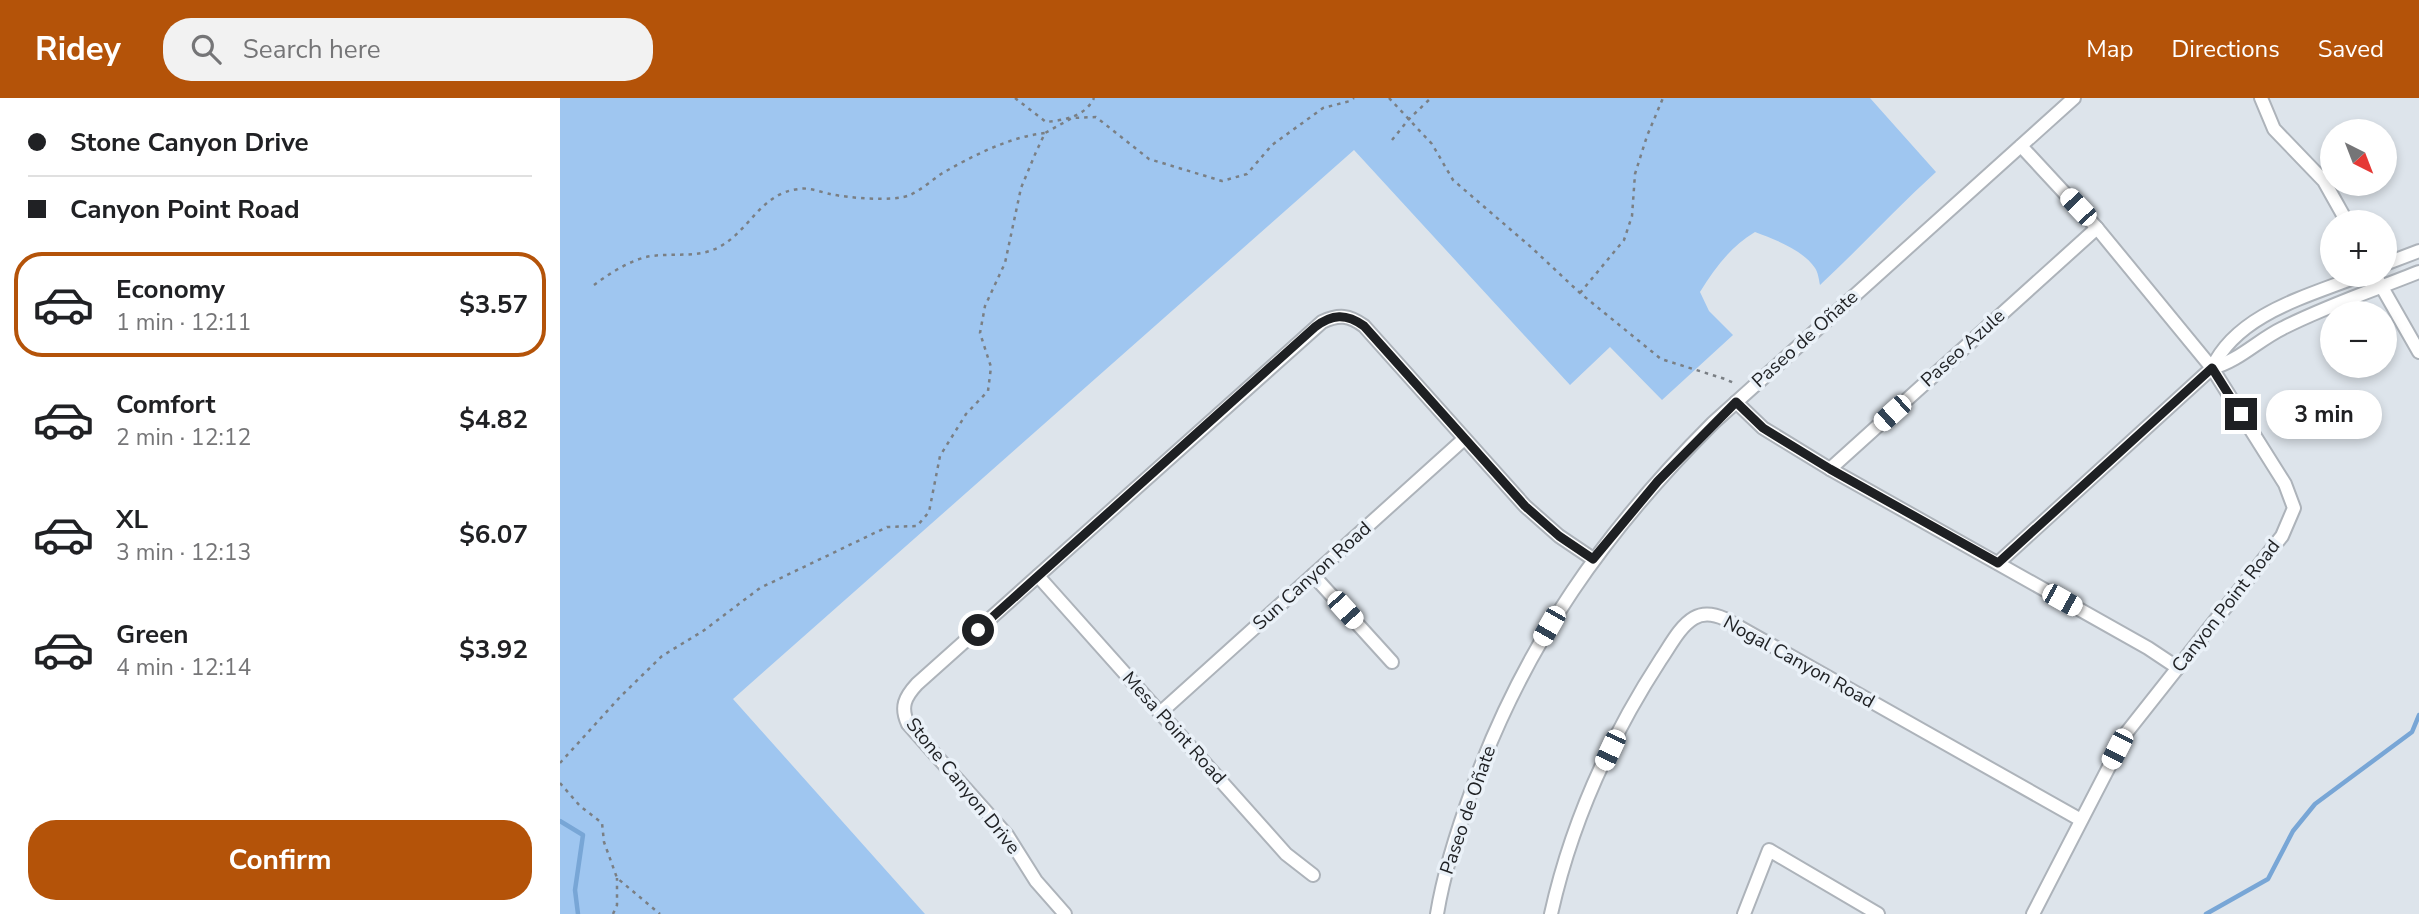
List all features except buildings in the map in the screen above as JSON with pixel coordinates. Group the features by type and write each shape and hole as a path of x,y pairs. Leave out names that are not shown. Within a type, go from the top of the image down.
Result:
{"street":[{"name":"Paseo de Oñate","path":"1437,914 1462,818 1500,719 1549,626 1593,559 1658,481 1736,402 2074,98"},
{"path":"2261,98 2274,129 2324,181 2340,210"},
{"name":"Canyon Point Road","path":"2021,146 2097,228 2212,368 2285,484 2294,508 2281,536 2127,732 2033,914"},
{"name":"Paseo Azule","path":"1830,469 2097,228"},
{"path":"2397,259 2419,251"},
{"path":"2397,281 2419,272"},
{"path":"1998,563 2212,368 2222,349 2250,325 2275,311 2332,287"},
{"path":"2212,368 2232,361 2262,339 2286,326 2382,287 2419,352"},
{"name":"Stone Canyon Drive","path":"1065,914 1037,881 1007,835 908,724 903,708 905,699 917,684 1315,327 1331,317 1349,317 1364,326 1530,511 1559,536 1593,559"},
{"path":"1736,402 1763,428 1830,469 2148,648 2178,668"},
{"name":"Sun Canyon Road","path":"1160,713 1464,439"},
{"path":"1314,575 1392,662"},
{"name":"Mesa Point Road","path":"1038,576 1286,854 1313,875"},
{"name":"Nogal Canyon Road","path":"1551,914 1572,841 1610,750 1630,710 1666,652 1684,627 1700,615 1712,614 1725,619 2081,820"},
{"path":"1744,914 1769,850 1878,914"}],"path":[{"path":"1015,98 1046,122 1096,117 1149,159 1222,181 1247,174 1272,145 1323,108 1354,98"},
{"path":"594,285 612,272 645,257 717,249 739,235 757,211 775,197 800,188 841,196 908,196 943,173 1021,136 1045,133 1072,118 1092,103 1094,98"},
{"path":"1389,98 1432,144 1453,180 1580,293 1661,359 1725,379 1748,391"},
{"path":"1392,140 1409,119 1432,98"},
{"path":"1580,293 1624,240 1632,216 1635,174 1663,98"},
{"path":"560,763 620,697 662,656 702,631 760,588 887,527 917,526 929,512 940,456 966,414 988,391 991,367 980,333 985,306 1005,263 1021,188 1045,133"},
{"path":"560,783 580,806 603,823 604,842 617,878 617,905 613,914"},
{"path":"617,878 660,914"}],"shaded area":[{"path":"560,98 1870,98 1936,172 1820,285 1815,268 1788,246 1755,232 1738,244 1700,292 1709,311 1733,335 1662,400 1610,347 1570,385 1354,150 733,699 925,914 560,914"}],"waterway":[{"path":"2206,914 2268,879 2293,831 2315,804 2412,732 2419,715"},
{"path":"560,821 583,835 575,890 578,914"}],"route":[{"path":"978,630 1315,327 1331,317 1349,317 1364,326 1525,506 1559,536 1593,559 1658,481 1736,402 1763,428 1830,469 1998,563 2212,368 2241,414"}]}
